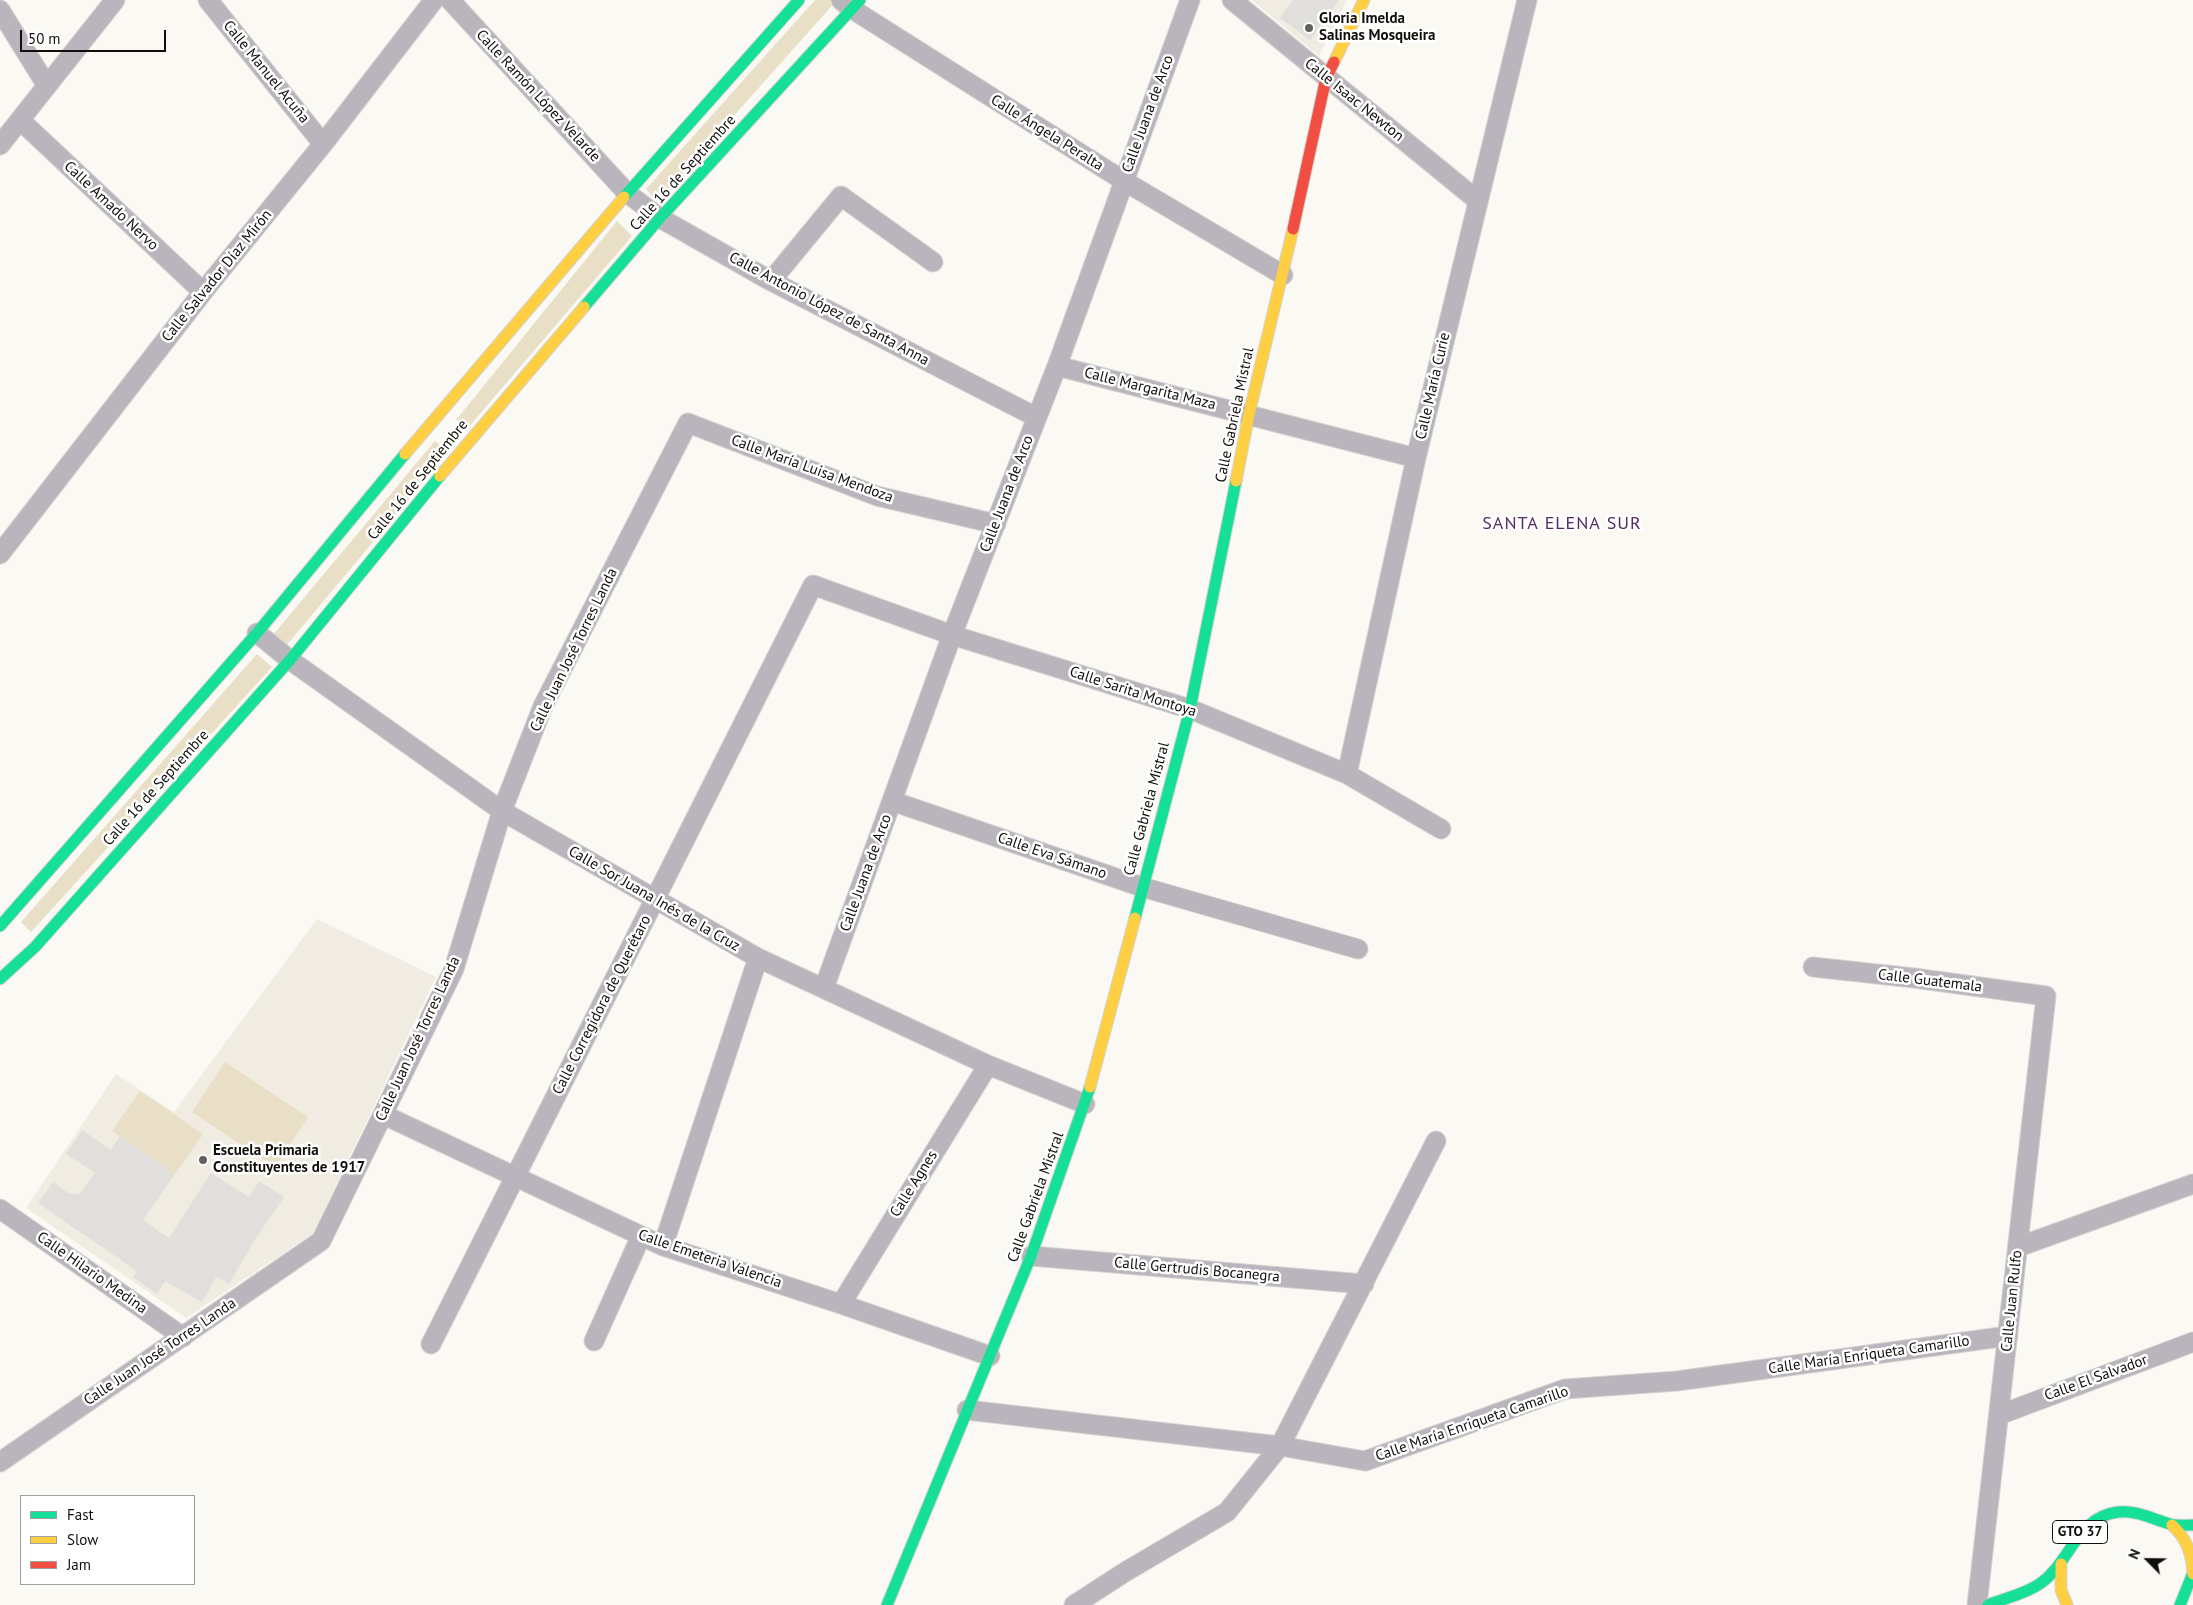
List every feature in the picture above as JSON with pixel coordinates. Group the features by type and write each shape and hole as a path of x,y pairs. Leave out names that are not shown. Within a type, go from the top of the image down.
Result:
{"street":[{"path":"0,145 115,0"},
{"name":"Calle Manuel Acuña","path":"208,0 323,144"},
{"name":"Calle Salvador Díaz Mirón","path":"0,554 203,292 323,144 434,0"},
{"name":"Calle Ramón López Velarde","path":"450,0 627,193"},
{"name":"Calle 16 de Septiembre","path":"5,926 257,632 627,193 799,0"},
{"name":"Calle Juana de Arco","path":"824,988 952,635 1057,366 1190,0"},
{"name":"Calle Isaac Newton","path":"1232,0 1477,200"},
{"name":"Calle Gabriela Mistral","path":"887,1605 1031,1256 1085,1104 1190,709 1249,414 1283,274 1326,78 1364,0"},
{"name":"Calle María Curie","path":"1347,774 1416,458 1526,0"},
{"name":"Calle 16 de Septiembre","path":"0,979 290,660 466,438 851,3"},
{"name":"Calle Ángela Peralta","path":"851,3 1124,181 1283,274"},
{"path":"0,10 47,86"},
{"name":"Calle Amado Nervo","path":"20,120 203,292"},
{"name":"Calle Antonio López de Santa Anna","path":"627,193 660,218 771,281 1036,417"},
{"path":"771,281 841,196 933,262"},
{"name":"Calle Margarita Maza","path":"1057,366 1416,458"},
{"path":"439,414 451,424"},
{"name":"Calle María Luisa Mendoza","path":"688,423 877,496 996,524"},
{"name":"Calle Juan José Torres Landa","path":"0,1462 321,1241 454,969 502,811 543,706 688,423"},
{"name":"Calle Sarita Montoya","path":"813,585 952,635 1190,709 1347,774 1441,829"},
{"name":"Calle Corregidora de Querétaro","path":"431,1344 813,585"},
{"name":"Calle Sor Juana Inés de la Cruz","path":"257,632 290,660 502,811 655,900 758,958 988,1065 1085,1104"},
{"name":"Calle Eva Sámano","path":"892,801 1142,887 1358,949"},
{"path":"663,1246 758,958"},
{"name":"Calle Guatemala","path":"1813,967 1914,978 2046,996"},
{"name":"Calle Juan Rulfo","path":"1977,1605 2046,996"},
{"name":"Calle Agnes","path":"840,1304 988,1065"},
{"name":"Calle Emeteria Valencia","path":"384,1115 663,1246 990,1356"},
{"path":"1074,1605 1124,1572 1227,1512 1280,1446 1436,1141"},
{"path":"2018,1247 2193,1184"},
{"name":"Calle Hilario Medina","path":"0,1209 183,1336"},
{"path":"594,1341 641,1236"},
{"name":"Calle Gertrudis Bocanegra","path":"1031,1256 1364,1284"},
{"name":"Calle María Enriqueta Camarillo","path":"967,1410 1280,1446 1365,1461 1565,1389 1677,1381 2008,1336"},
{"name":"Calle El Salvador","path":"1999,1414 2193,1342"},
{"name":"GTO 37","path":"1988,1605 2041,1583 2061,1564 2080,1531 2095,1519 2114,1512 2133,1511 2152,1516 2172,1525 2193,1525"},
{"path":"2172,1525 2183,1535 2192,1555 2193,1574 2180,1605"},
{"path":"2061,1564 2059,1583 2067,1605"}],"shaded area":[{"path":"815,0 837,0 657,202 646,189"},
{"name":"Gloria Imelda Salinas Mosqueira","path":"1252,0 1347,0 1319,56"},
{"path":"617,221 632,236 467,429 456,420"},
{"path":"435,441 448,452 286,646 272,636"},
{"path":"257,654 272,667 31,932 21,922"},
{"name":"Escuela Primaria Constituyentes de 1917","path":"317,919 436,977 313,1233 186,1318 26,1208 116,1074 174,1112"},
{"path":"225,1062 308,1117 275,1167 192,1112"},
{"path":"140,1091 203,1134 175,1174 112,1131"}],"building":[{"path":"1293,0 1339,0 1310,40 1280,18"},
{"path":"82,1130 111,1150 120,1136 175,1174 143,1220 169,1238 211,1173 249,1197 259,1181 284,1197 254,1241 229,1284 216,1277 202,1302 165,1281 157,1294 133,1277 137,1271 38,1203 53,1182 68,1193 80,1194 95,1173 66,1154"}],"traffic: fast":[{"path":"624,197 799,0"},
{"path":"584,307 660,218 860,0"},
{"path":"0,926 257,633 405,454"},
{"path":"0,979 35,947 290,660 440,476"},
{"path":"1135,918 1190,709 1236,481"},
{"path":"887,1605 1031,1256 1090,1087"},
{"path":"1988,1605 2022,1593 2041,1583 2051,1574 2084,1531 2093,1522 2104,1516 2118,1512 2132,1512 2173,1525 2193,1525"},
{"path":"2180,1605 2193,1573"}],"traffic: slow":[{"path":"1334,62 1364,0"},
{"path":"405,454 624,197"},
{"path":"1236,481 1249,414 1293,229"},
{"path":"440,476 584,307"},
{"path":"1090,1087 1135,918"},
{"path":"2172,1525 2188,1547 2193,1574"},
{"path":"2061,1564 2061,1590 2067,1605"}],"traffic: jam":[{"path":"1293,229 1326,78 1334,62"}],"place":[{"name":"Gloria Imelda Salinas Mosqueira","path":"1309,28"},
{"name":"Escuela Primaria Constituyentes de 1917","path":"203,1160"}],"district":[{"name":"SANTA ELENA SUR","path":"1562,524"}]}
